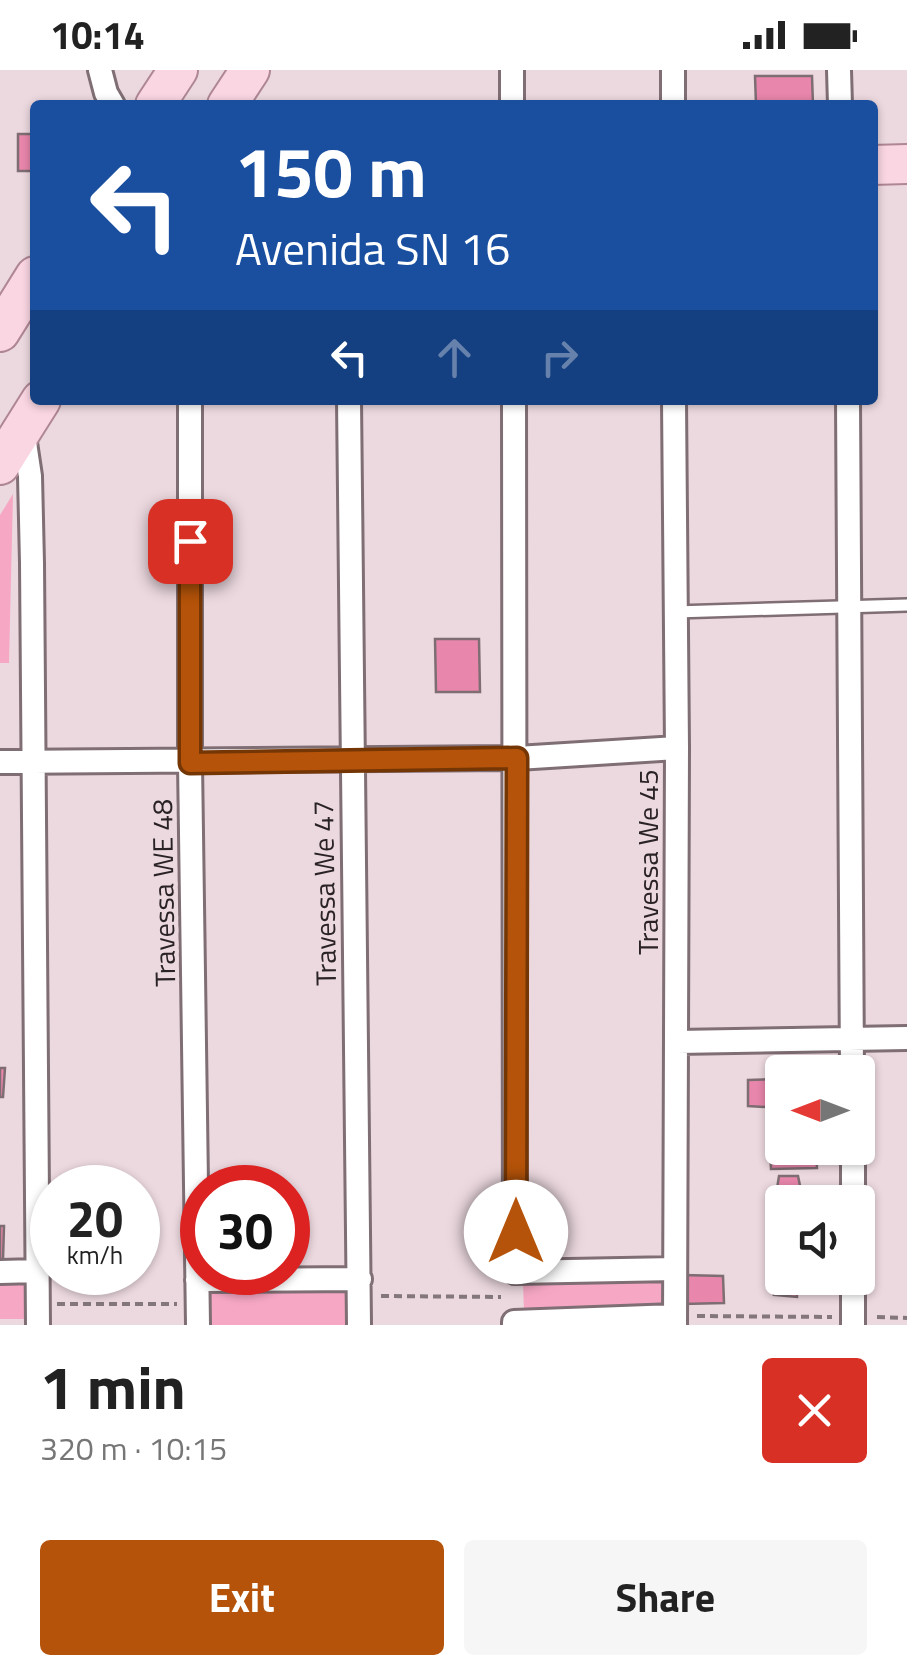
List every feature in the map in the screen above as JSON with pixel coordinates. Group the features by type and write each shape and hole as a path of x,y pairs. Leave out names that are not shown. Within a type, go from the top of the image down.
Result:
{"main road":[{"path":"143,100 162,70"},
{"path":"158,100 178,70"},
{"path":"230,100 250,70"},
{"path":"878,164 907,164"},
{"path":"0,332 30,284"},
{"path":"0,465 32,415"}],"street":[{"path":"100,70 110,100"},
{"path":"512,70 512,100"},
{"path":"673,100 674,70"},
{"path":"839,70 840,100"},
{"name":"Travessa WE 48","path":"190,405 197,1303"},
{"name":"Travessa We 47","path":"349,405 360,1325"},
{"path":"514,405 515,1272 675,1269"},
{"name":"Travessa We 45","path":"674,405 675,1320"},
{"path":"848,405 852,1055"},
{"path":"32,415 37,1165"},
{"path":"0,762 517,758 677,748"},
{"path":"677,1042 907,1038"},
{"path":"0,1272 30,1272"},
{"path":"197,1303 360,1288"},
{"path":"853,1295 853,1321"},
{"path":"514,1324 675,1320"}],"lane":[{"path":"676,612 907,606"}],"path":[{"path":"360,1288 501,1297"},
{"path":"38,1314 197,1303"},
{"path":"675,1320 907,1318"}],"shaded area":[{"path":"13,494 9,663 0,663 0,515"},
{"path":"310,1279 360,1279 359,1325 198,1325 197,1295 310,1295"},
{"path":"523,1283 661,1283 663,1309 524,1311"},
{"path":"0,1285 28,1285 28,1319 0,1319"}],"building":[{"path":"755,76 812,76 813,100 756,100"},
{"path":"18,134 30,134 30,171 18,171"},
{"path":"435,639 479,639 480,692 436,692"},
{"path":"0,1068 5,1068 3,1097 0,1097"},
{"path":"748,1080 765,1080 765,1107 748,1106"},
{"path":"771,1165 817,1165 817,1168 771,1169"},
{"path":"779,1176 798,1176 800,1185 778,1185"},
{"path":"0,1226 4,1226 3,1260 0,1260"},
{"path":"683,1275 723,1276 724,1303 683,1304"}],"route":[{"path":"190,541 190,763 517,758 516,1232"}]}
